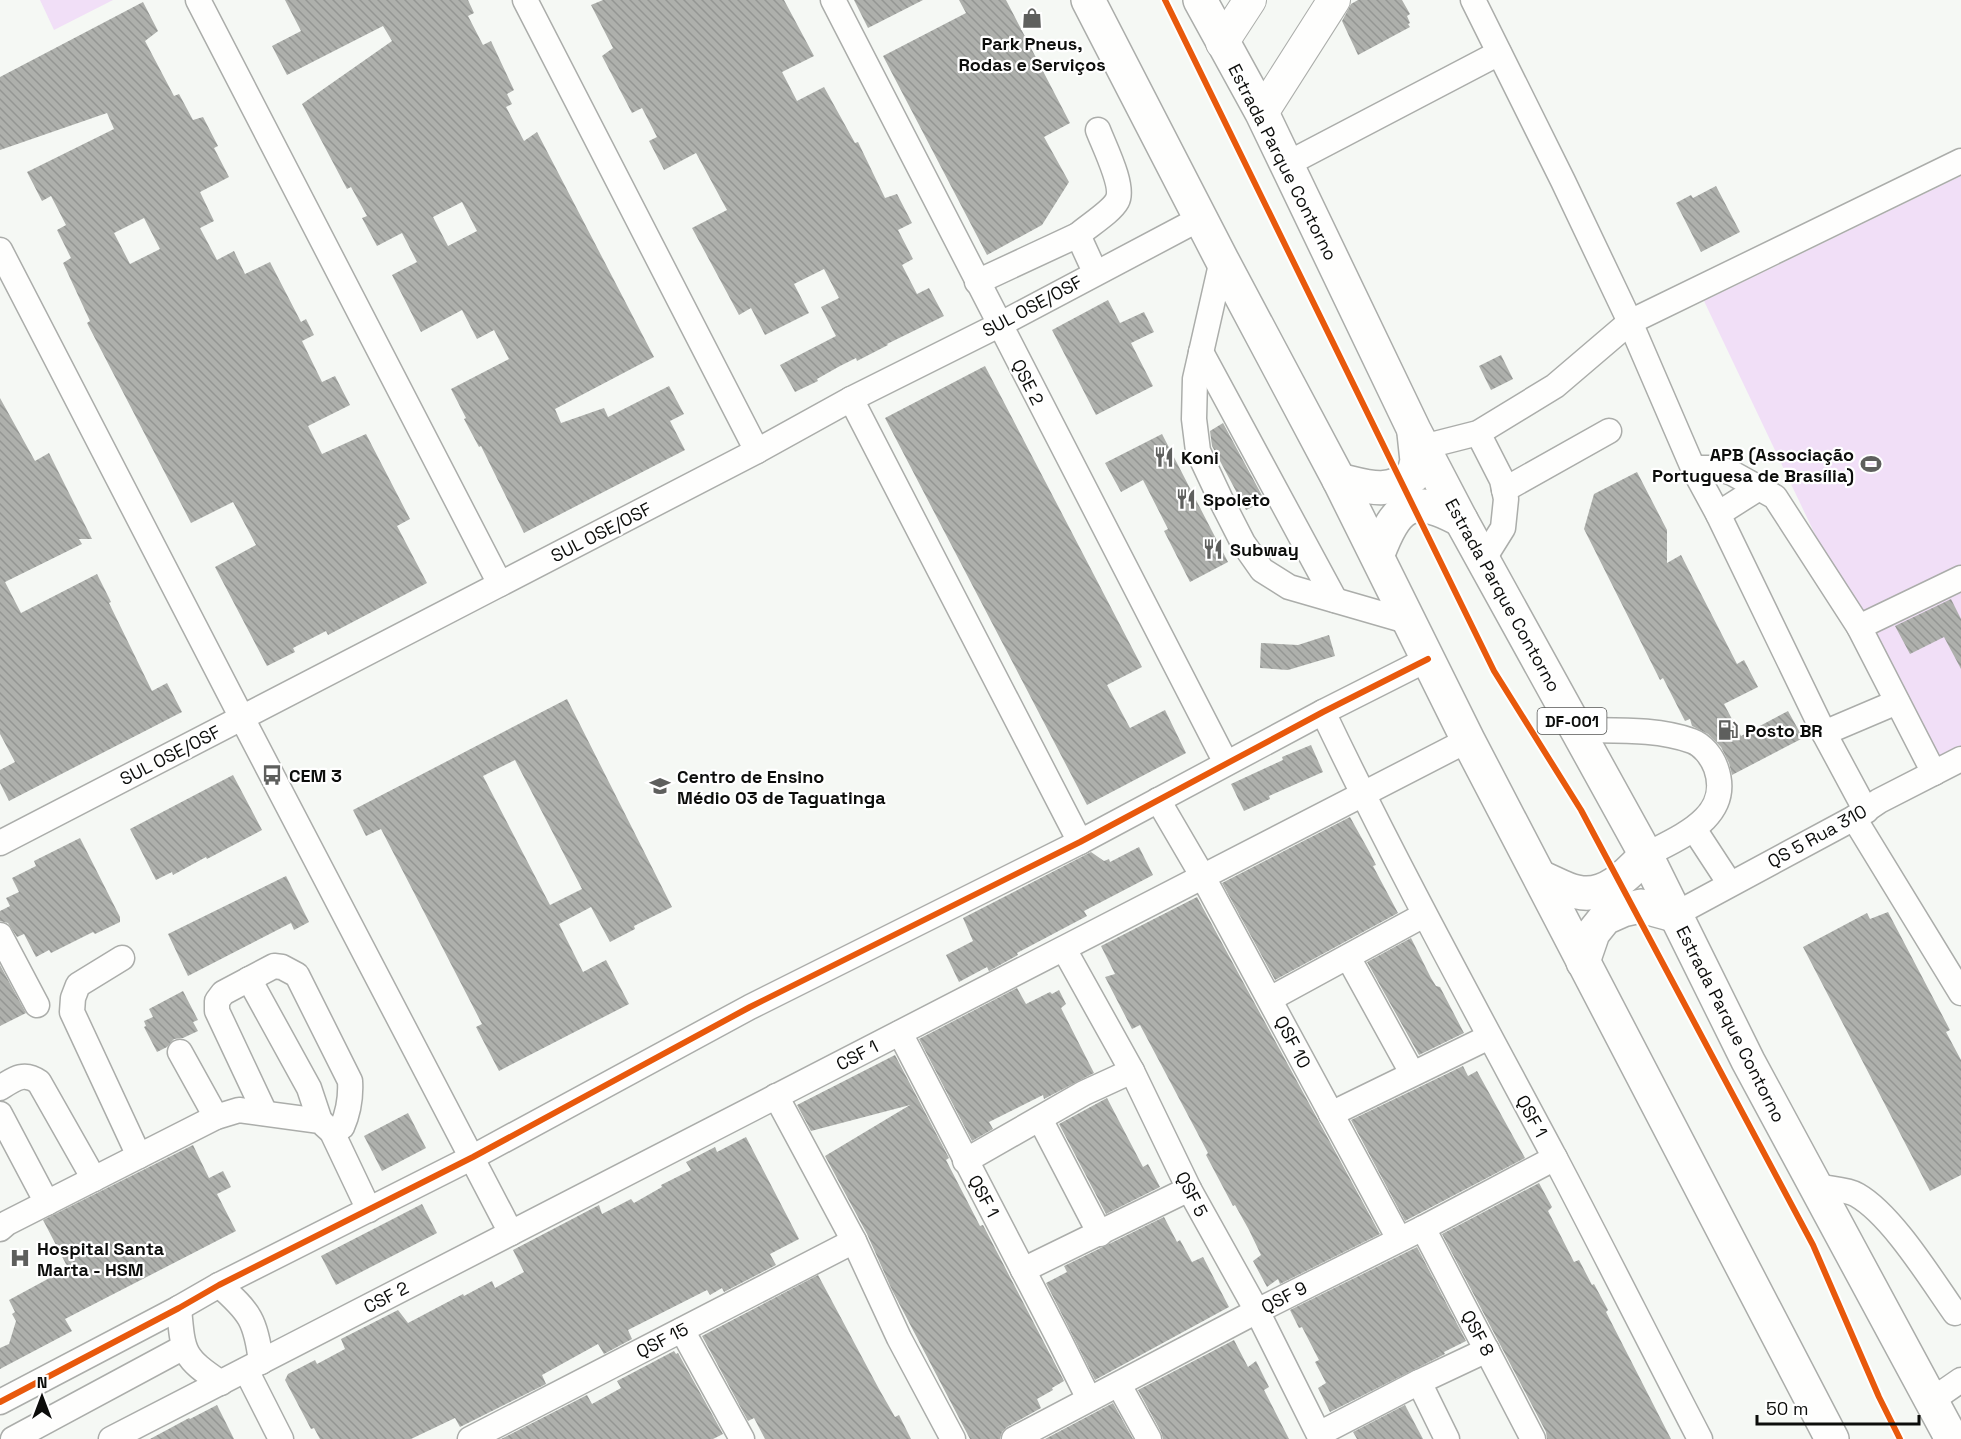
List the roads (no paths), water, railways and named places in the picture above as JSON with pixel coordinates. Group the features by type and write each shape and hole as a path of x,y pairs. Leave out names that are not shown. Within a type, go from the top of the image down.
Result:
{"highway":[{"path":"1088,0 1222,260 1378,554 1468,740 1833,1439"},
{"name":"Estrada Parque Contorno","path":"1200,0 1262,113 1418,438 1483,561 1646,855 1748,1061 1952,1439"},
{"path":"1339,480 1386,489 1402,484 1413,477 1417,461 1418,438"},
{"path":"1378,554 1387,530 1395,518 1407,509 1424,504 1438,508 1461,520"},
{"path":"1542,878 1578,893 1593,892 1611,886 1626,876 1646,855"},
{"path":"1583,962 1593,933 1605,918 1623,910 1641,906 1674,915"}],"main road":[{"path":"1222,43 1250,0"},
{"path":"1262,113 1334,0"}],"street":[{"path":"198,0 500,584"},
{"path":"525,0 757,452"},
{"name":"QSE 2","path":"833,0 1226,763"},
{"path":"1473,0 1630,322 1693,468 1718,514 1824,733 1860,815 1961,993"},
{"path":"1287,164 1499,52"},
{"path":"977,282 1078,235 1116,203 1120,195 1119,185 1098,130"},
{"path":"1418,438 1478,433 1555,386 1630,322 1961,161"},
{"name":"SUL OSE/OSF","path":"0,843 757,452 851,399 999,325 1095,272 1201,218"},
{"path":"1078,235 1095,272"},
{"path":"0,250 511,1233"},
{"path":"1222,260 1195,379 1194,419 1198,452 1243,543 1262,570 1289,587 1410,622"},
{"path":"1201,352 1335,600"},
{"path":"851,399 1080,842"},
{"path":"1504,490 1609,431"},
{"path":"1478,433 1502,480 1506,499 1503,528 1483,561"},
{"path":"1693,468 1717,468 1732,473 1775,497 1859,627 1934,773"},
{"path":"1718,514 1759,488"},
{"path":"1859,627 1961,578"},
{"path":"0,1402 219,1285 473,1157 750,1007 1080,842 1226,763 1428,659"},
{"path":"1824,733 1897,702"},
{"name":"QSF 1","path":"1323,712 1424,915 1555,1158 1700,1439"},
{"path":"1577,730 1676,736 1695,742 1712,758 1718,775 1719,788 1717,801 1707,817 1694,829 1646,855"},
{"name":"CSF 1","path":"511,1233 1468,740"},
{"name":"QS 5 Rua 310","path":"1674,915 1961,759"},
{"path":"1158,800 1270,999"},
{"path":"1694,829 1730,884"},
{"name":"QSF 10","path":"1399,1239 1270,999 1424,915"},
{"path":"0,935 37,1005"},
{"name":"QSF 5","path":"1064,949 1132,1071 1188,1189 1257,1311 1320,1436"},
{"path":"1348,957 1412,1073"},
{"path":"122,958 78,985 73,998 72,1012 139,1156"},
{"path":"265,1113 217,1011 217,1000 223,993 274,966 282,967 297,975 350,1081 351,1098 331,1126"},
{"path":"249,979 374,1207"},
{"path":"900,1033 965,1161"},
{"path":"1331,1114 1489,1037"},
{"path":"180,1052 216,1117"},
{"name":"QSF 1","path":"1089,1400 965,1161 1084,1093 1132,1071"},
{"path":"0,1088 18,1077 26,1076 39,1082 94,1179"},
{"path":"776,1096 854,1241 899,1338 953,1439"},
{"path":"0,1229 7,1223 216,1117 239,1110 331,1126"},
{"path":"0,1114 47,1203"},
{"path":"1040,1119 1100,1234"},
{"name":"QSF 9","path":"1014,1439 1555,1158"},
{"path":"1816,1186 1856,1194 1877,1210 1908,1246 1959,1316"},
{"path":"1023,1270 1188,1189"},
{"name":"QSF 8","path":"1423,1228 1533,1439"},
{"name":"CSF 2","path":"253,1366 511,1233"},
{"name":"QSF 15","path":"479,1437 854,1241"},
{"path":"219,1285 233,1297 254,1323 253,1366 281,1439"},
{"path":"179,1308 187,1355 196,1366 221,1383"},
{"path":"682,1330 742,1439"},
{"path":"13,1439 184,1347"},
{"path":"1320,1436 1419,1382 1487,1350"},
{"path":"111,1439 253,1366"},
{"path":"1932,1400 1961,1380"},
{"path":"1419,1382 1447,1439"},
{"path":"1119,1385 1149,1439"}],"place":[{"name":"Park Pneus, Rodas e Serviços","path":"1032,18"},
{"name":"Koni","path":"1164,457"},
{"name":"APB (Associação Portuguesa de Brasília)","path":"1871,464"},
{"name":"Spoleto","path":"1186,499"},
{"name":"Subway","path":"1213,549"},
{"name":"Posto BR","path":"1728,730"},
{"name":"CEM 3","path":"272,775"},
{"name":"Centro de Ensino Médio 03 de Taguatinga","path":"660,786"},
{"name":"Hospital Santa Marta - HSM","path":"20,1258"}]}
